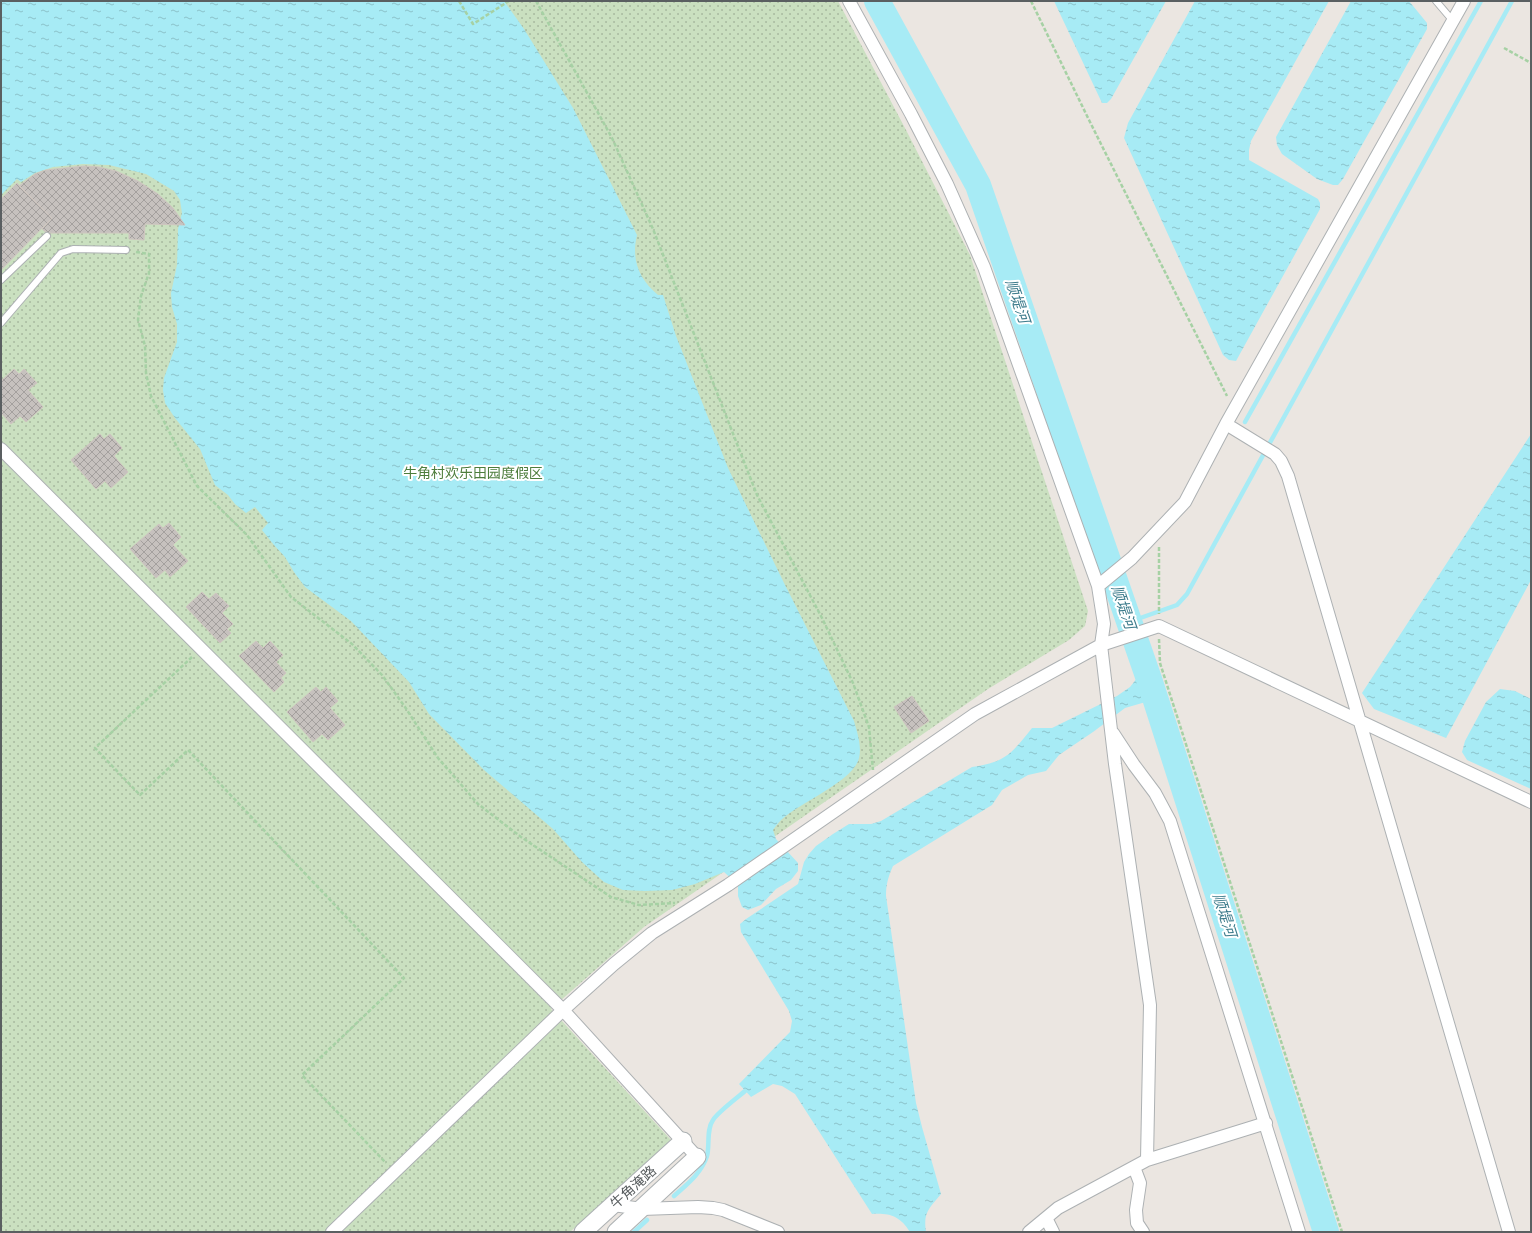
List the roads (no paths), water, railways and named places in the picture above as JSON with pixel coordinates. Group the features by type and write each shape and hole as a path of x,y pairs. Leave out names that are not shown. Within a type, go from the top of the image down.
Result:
{"street":[{"path":"849,1 944,177 984,267 1098,586 1104,624 1101,645 1111,730 1150,1005 1147,1160"},
{"path":"1098,586 1132,558 1185,502 1226,424 1464,1"},
{"path":"1226,424 1269,449 1281,461 1288,476 1509,1232"},
{"path":"1,448 562,1010 697,1158"},
{"path":"332,1232 562,1010 652,933 728,885 975,714 1101,645 1159,622 1360,721 1531,802"},
{"path":"1111,730 1155,793 1170,821 1299,1232"},
{"path":"1029,1232 1058,1208 1147,1160 1266,1123"},
{"name":"牛角淹路","path":"583,1232 683,1141"},
{"name":"牛角淹路","path":"616,1232 697,1158"},
{"path":"1134,1167 1140,1183 1136,1210 1137,1223 1143,1232"},
{"path":"613,1205 642,1209 698,1207 713,1208 723,1210 778,1232"},
{"path":"1046,1218 1053,1232"}],"lane":[{"path":"1436,1 1453,21"},
{"path":"1,280 47,236"},
{"path":"2,320 61,253 73,249 126,250"}],"water":[{"path":"1,1 504,1 524,29 573,108 637,235 635,253 641,276 651,289 658,295 663,295 676,336 728,468 854,721 860,749 859,758 855,767 837,783 789,813 773,830 776,839 798,863 798,871 791,880 776,889 761,905 748,910 742,907 738,896 738,885 724,872 695,884 672,890 623,890 604,882 582,862 553,829 484,770 429,714 409,682 351,621 305,587 285,557 262,530 268,523 255,507 246,513 235,504 228,495 215,485 200,449 165,403 163,390 164,378 177,342 177,324 172,307 171,293 177,265 178,229 182,213 180,200 174,191 146,174 109,165 83,164 53,167 35,173 21,182 17,179 1,195"},
{"path":"1054,1 1166,1 1111,99 1107,103 1102,103"},
{"path":"1195,1 1329,1 1251,141 1249,150 1249,160 1318,199 1320,209 1236,361 1229,360 1223,355 1124,138 1128,123"},
{"path":"1351,1 1409,1 1427,23 1427,29 1343,179 1338,185 1333,185 1317,179 1282,154 1277,145 1276,137"},
{"path":"1531,434 1531,580 1446,738 1374,709 1362,693"},
{"path":"1145,668 1156,699 1125,708 1059,755 1046,771 1028,775 1002,790 992,805 893,866 891,870 886,896 916,1103 941,1194 930,1207 926,1215 926,1232 910,1232 902,1222 894,1217 884,1214 872,1214 795,1094 782,1086 773,1084 751,1097 739,1084 790,1032 792,1021 789,1011 741,932 740,924 798,884 804,862 809,854 816,846 833,834 849,824 871,824 881,821 972,767 1000,759 1013,750 1032,728 1052,728 1117,696 1130,687"},
{"path":"1500,689 1515,691 1531,699 1531,789 1467,760 1462,752 1465,741 1486,702"}],"waterway":[{"name":"顺堤河","path":"877,1 978,185 1150,682 1326,1232"},
{"path":"1245,422 1481,1"},
{"path":"1129,622 1177,605 1187,594 1512,1"},
{"path":"674,1196 693,1179 701,1168 707,1156 710,1128 715,1117 745,1091"},
{"path":"634,1232 647,1220"}],"park label":[{"name":"牛角村欢乐田园度假区","path":"473,473"}]}
